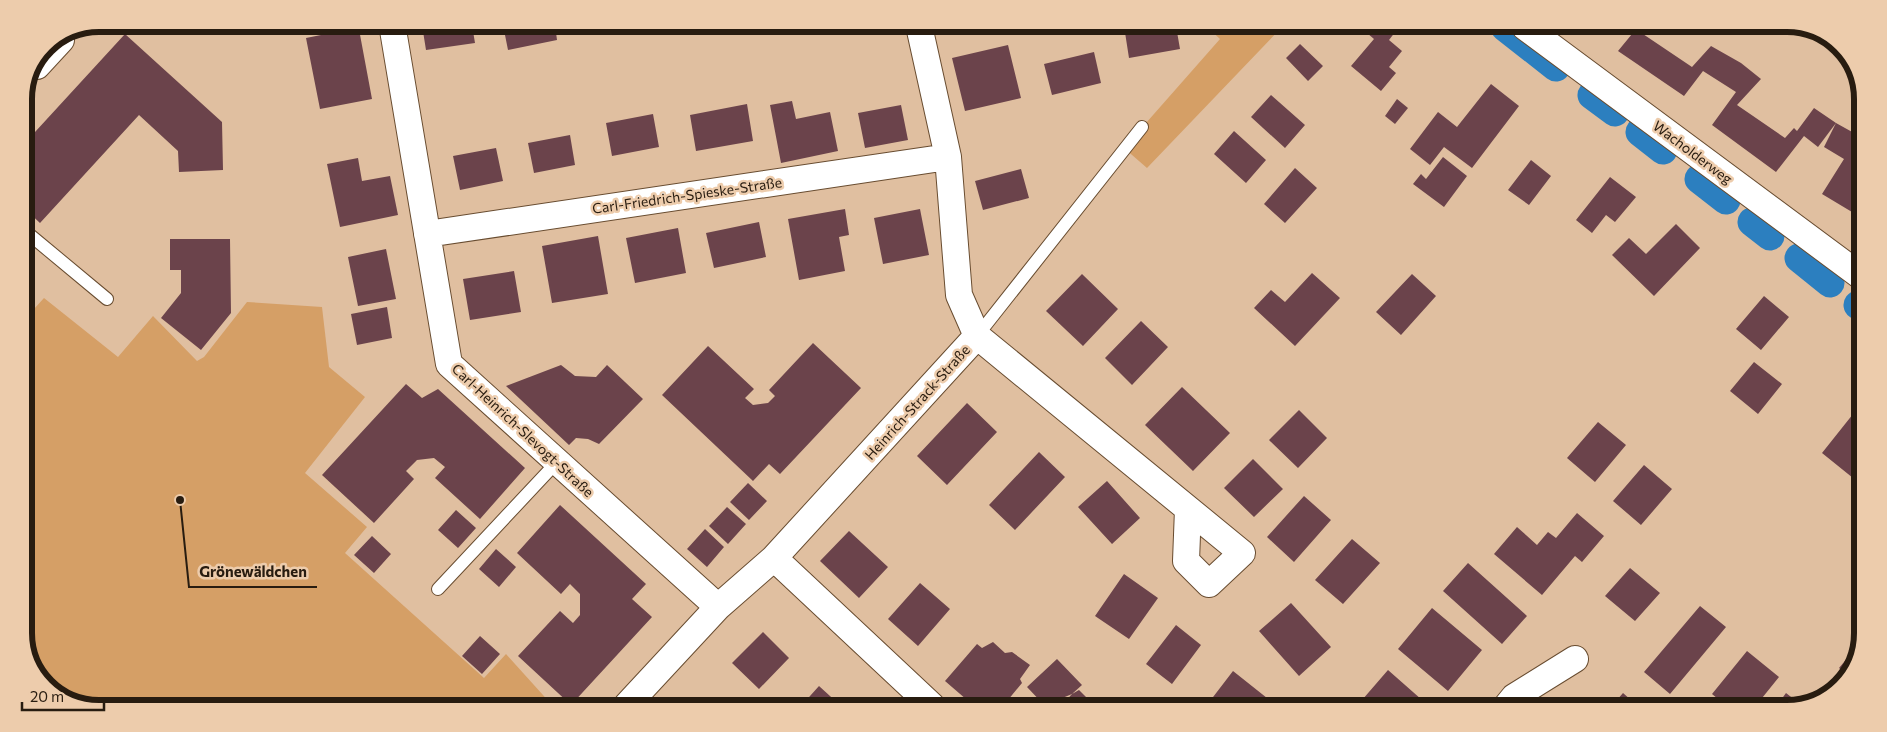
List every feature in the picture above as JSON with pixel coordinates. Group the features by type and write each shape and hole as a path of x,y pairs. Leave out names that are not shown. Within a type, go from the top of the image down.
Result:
{"street":[{"name":"Carl-Heinrich-Slevogt-Straße","path":"394,33 449,364 718,607"},
{"path":"921,33 948,157 958,295 977,336"},
{"name":"Wacholderweg","path":"1533,33 1854,271"},
{"name":"Carl-Friedrich-Spieske-Straße","path":"427,234 948,157"},
{"name":"Heinrich-Strack-Straße","path":"633,700 718,607 774,558 977,336 1188,508"},
{"path":"774,558 926,700"},
{"path":"1512,700 1575,659"}],"lane":[{"path":"977,336 1142,127"},
{"path":"32,237 106,299"},
{"path":"438,589 557,462"}],"shaded area":[{"path":"1214,33 1276,33 1147,168 1124,148 1220,39"},
{"path":"44,298 118,357 153,316 197,361 204,357 247,302 322,307 329,367 365,397 305,473 367,527 345,553 484,678 506,654 547,700 99,700 78,696 62,688 52,680 41,666 33,637 32,311"}],"building":[{"path":"321,33 360,33 372,99 320,109 306,38 321,35"},
{"path":"423,33 473,33 475,43 426,50"},
{"path":"505,33 556,33 557,40 508,50"},
{"path":"1125,33 1177,33 1180,49 1129,58"},
{"path":"1367,33 1394,33 1389,40 1402,51 1389,67 1396,73 1381,91 1351,66 1374,39"},
{"path":"1631,33 1641,33 1692,67 1711,46 1741,63 1761,79 1737,105 1785,138 1794,128 1797,131 1814,108 1836,123 1818,147 1804,136 1776,172 1712,125 1736,92 1703,71 1684,96 1618,51 1632,34"},
{"path":"125,34 222,122 223,170 179,172 178,151 139,115 40,223 32,216 32,135"},
{"path":"1300,44 1323,66 1308,81 1286,58"},
{"path":"1008,45 1021,98 965,111 952,58"},
{"path":"1094,52 1101,83 1052,95 1044,64"},
{"path":"1491,84 1519,106 1472,168 1444,147 1430,165 1410,149 1438,112 1457,127"},
{"path":"1271,95 1305,125 1285,148 1251,117"},
{"path":"1397,99 1408,108 1395,124 1385,116"},
{"path":"792,101 796,119 830,112 838,151 781,163 770,105"},
{"path":"747,104 753,141 696,151 690,115"},
{"path":"901,105 908,140 865,148 858,113"},
{"path":"653,114 659,147 612,156 606,123"},
{"path":"1836,123 1854,133 1854,162 1851,166 1854,168 1854,213 1822,194 1844,159 1824,147"},
{"path":"1234,131 1266,160 1246,183 1214,154"},
{"path":"570,135 575,165 534,173 528,143"},
{"path":"496,148 503,181 460,190 453,156"},
{"path":"1443,157 1467,176 1444,207 1413,184 1421,174 1426,179"},
{"path":"358,158 362,181 390,176 398,215 340,227 327,164"},
{"path":"1531,160 1551,176 1529,205 1508,190"},
{"path":"1295,168 1317,188 1285,223 1264,204"},
{"path":"1021,169 1029,198 983,210 975,181"},
{"path":"1610,177 1636,197 1615,222 1606,215 1592,233 1576,220"},
{"path":"845,209 849,235 839,237 845,271 799,280 788,219"},
{"path":"920,209 929,255 883,264 874,218"},
{"path":"759,222 766,257 714,268 706,233"},
{"path":"1676,224 1700,248 1654,296 1612,255 1629,238 1646,254"},
{"path":"678,228 686,273 635,283 626,238"},
{"path":"598,236 608,294 552,303 542,246"},
{"path":"170,239 230,239 231,313 201,350 161,318 181,293 181,270 170,270"},
{"path":"386,249 396,299 358,306 348,257"},
{"path":"514,271 521,312 470,320 463,279"},
{"path":"1312,273 1340,298 1295,346 1254,308 1271,290 1285,302"},
{"path":"1082,274 1118,309 1083,346 1046,311"},
{"path":"1412,274 1436,296 1401,335 1376,312"},
{"path":"1764,296 1789,317 1761,350 1736,329"},
{"path":"387,307 392,338 357,345 351,314"},
{"path":"1141,321 1168,347 1132,385 1105,358"},
{"path":"813,343 861,388 780,474 769,464 753,481 662,395 708,346 754,389 745,398 753,405 768,403 775,396 769,390"},
{"path":"1754,362 1782,384 1758,414 1730,391"},
{"path":"561,365 575,376 596,377 607,365 643,399 599,444 588,439 576,438 569,445 506,386"},
{"path":"406,384 422,398 438,389 525,468 480,519 435,478 445,467 434,458 417,460 406,471 414,479 374,523 322,475"},
{"path":"1182,387 1230,433 1193,471 1145,425"},
{"path":"967,403 997,432 947,485 917,456"},
{"path":"1299,410 1327,438 1298,468 1269,440"},
{"path":"1854,413 1853,478 1822,453"},
{"path":"1598,422 1626,445 1595,482 1567,458"},
{"path":"1039,452 1065,477 1015,530 989,505"},
{"path":"1253,459 1283,489 1254,517 1224,488"},
{"path":"1644,465 1672,489 1641,525 1613,501"},
{"path":"1107,481 1140,518 1112,544 1078,507"},
{"path":"748,483 767,501 749,520 730,502"},
{"path":"1304,496 1331,520 1294,562 1267,537"},
{"path":"560,505 646,584 632,599 652,617 576,700 566,700 518,656 560,611 573,623 580,615 580,594 570,584 561,594 517,553"},
{"path":"727,507 746,524 728,544 709,526"},
{"path":"456,510 476,528 458,548 438,530"},
{"path":"1577,513 1604,536 1582,562 1575,556 1542,595 1494,554 1517,527 1537,545 1548,532 1556,538"},
{"path":"705,529 724,547 707,567 687,549"},
{"path":"849,531 888,567 859,598 820,561"},
{"path":"372,536 391,554 374,573 354,555"},
{"path":"1352,539 1380,563 1343,604 1315,580"},
{"path":"496,549 516,567 499,587 479,569"},
{"path":"1468,563 1527,616 1502,644 1443,591"},
{"path":"1630,568 1660,593 1635,621 1605,596"},
{"path":"1124,574 1158,598 1129,639 1095,616"},
{"path":"920,583 950,609 918,646 888,619"},
{"path":"1291,603 1331,647 1299,676 1259,631"},
{"path":"1700,606 1726,627 1670,694 1644,672"},
{"path":"1432,608 1482,650 1448,691 1398,649"},
{"path":"1176,625 1201,645 1172,684 1146,664"},
{"path":"763,632 789,658 759,689 732,663"},
{"path":"480,636 500,654 482,674 462,656"},
{"path":"993,642 1005,653 1012,652 1030,665 1020,679 1022,683 1008,700 967,700 945,681 977,644 982,648"},
{"path":"1747,651 1779,677 1760,700 1719,700 1712,694"},
{"path":"1851,653 1843,671 1839,668"},
{"path":"1057,659 1082,685 1072,694 1059,700 1039,700 1027,687"},
{"path":"1388,670 1422,700 1362,700"},
{"path":"1233,671 1269,700 1211,700"},
{"path":"819,686 834,700 806,700"},
{"path":"1079,690 1089,700 1066,700"},
{"path":"1623,693 1631,700 1617,700"},
{"path":"1786,693 1794,699 1788,700 1781,700"}],"waterway":[{"path":"1513,33 1556,67"},
{"path":"1592,95 1615,112"},
{"path":"1640,132 1663,150"},
{"path":"1699,179 1726,200"},
{"path":"1752,222 1770,236"},
{"path":"1799,258 1830,283"}],"place":[{"name":"Grönewäldchen","path":"180,500"}]}
